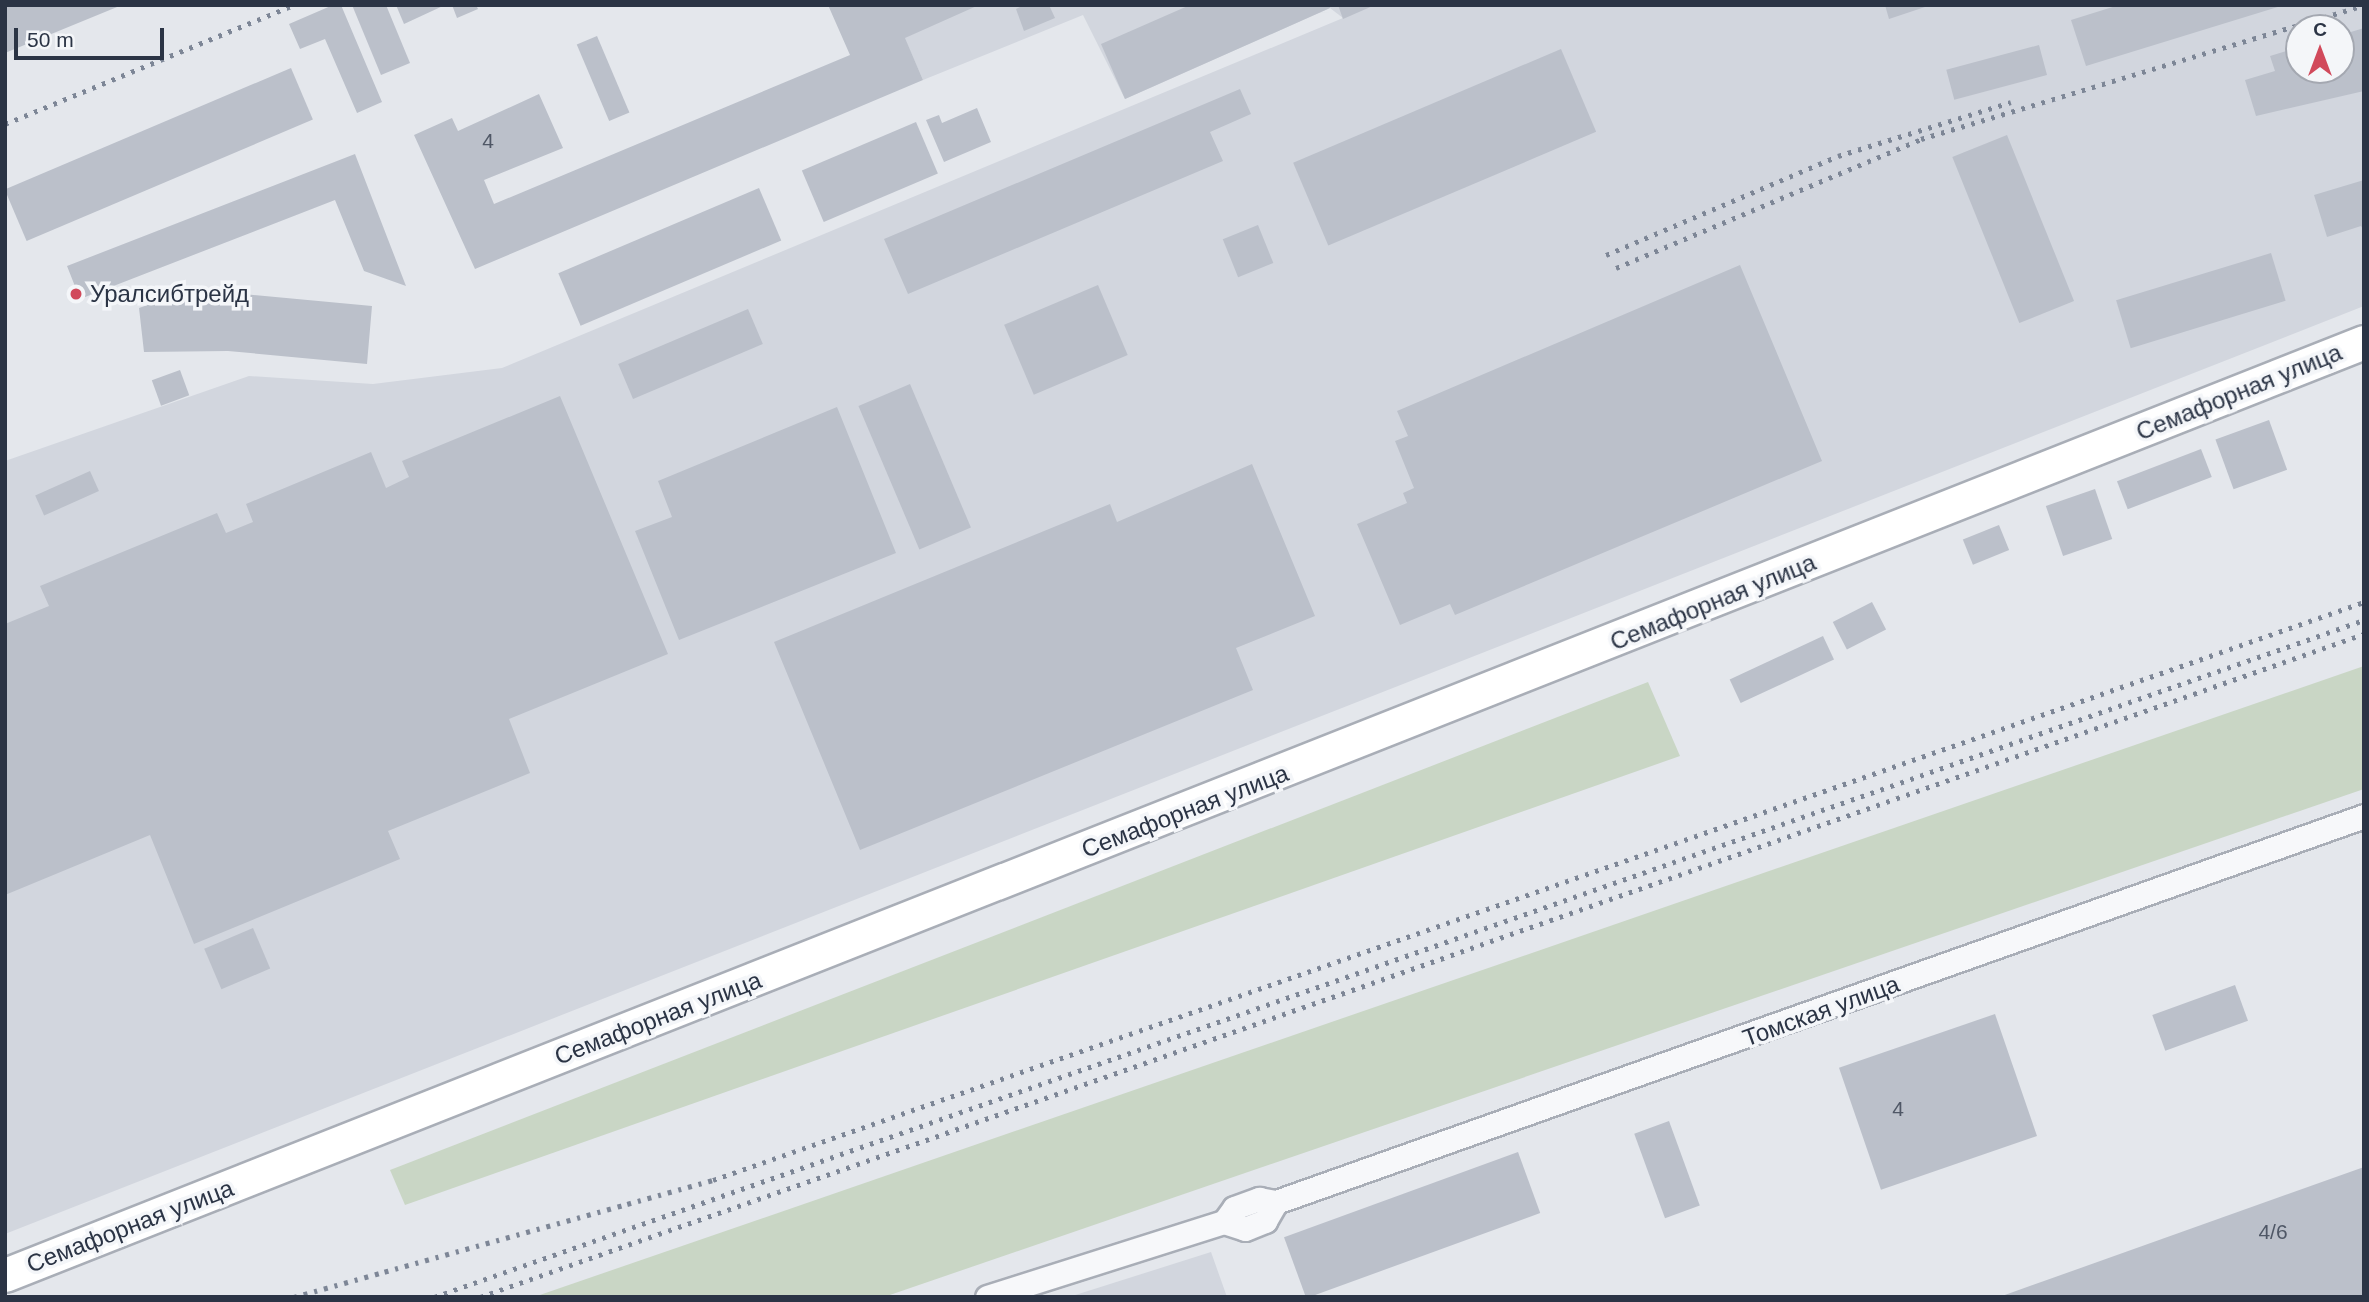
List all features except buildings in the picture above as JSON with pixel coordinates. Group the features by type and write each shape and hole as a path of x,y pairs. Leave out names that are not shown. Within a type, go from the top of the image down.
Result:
{"highway":[{"name":"Семафорная улица","path":"5,1275 2364,342"}],"street":[{"name":"Томская улица","path":"988,1297 1224,1222 1245,1228 1265,1220 1276,1202 2364,816"}],"shaded area":[{"path":"890,5 2364,5 2364,306 5,1234 5,461 249,376 373,384 502,368 1343,18 1330,8 1125,99 1083,15 923,80"},
{"path":"1211,1252 1227,1297 1069,1297"}],"green space":[{"path":"2364,666 2364,789 884,1297 534,1297"},
{"path":"1648,682 1680,756 405,1205 390,1170"}],"railway":[{"path":"5,124 294,5"},
{"path":"1616,268 1921,139 2364,5"},
{"path":"1606,255 1838,156 2011,102"},
{"path":"294,1297 713,1180 2364,602"},
{"path":"434,1297 2364,620"},
{"path":"480,1297 2364,634"}],"place":[{"name":"Уралcибтрейд","path":"76,294"}]}
